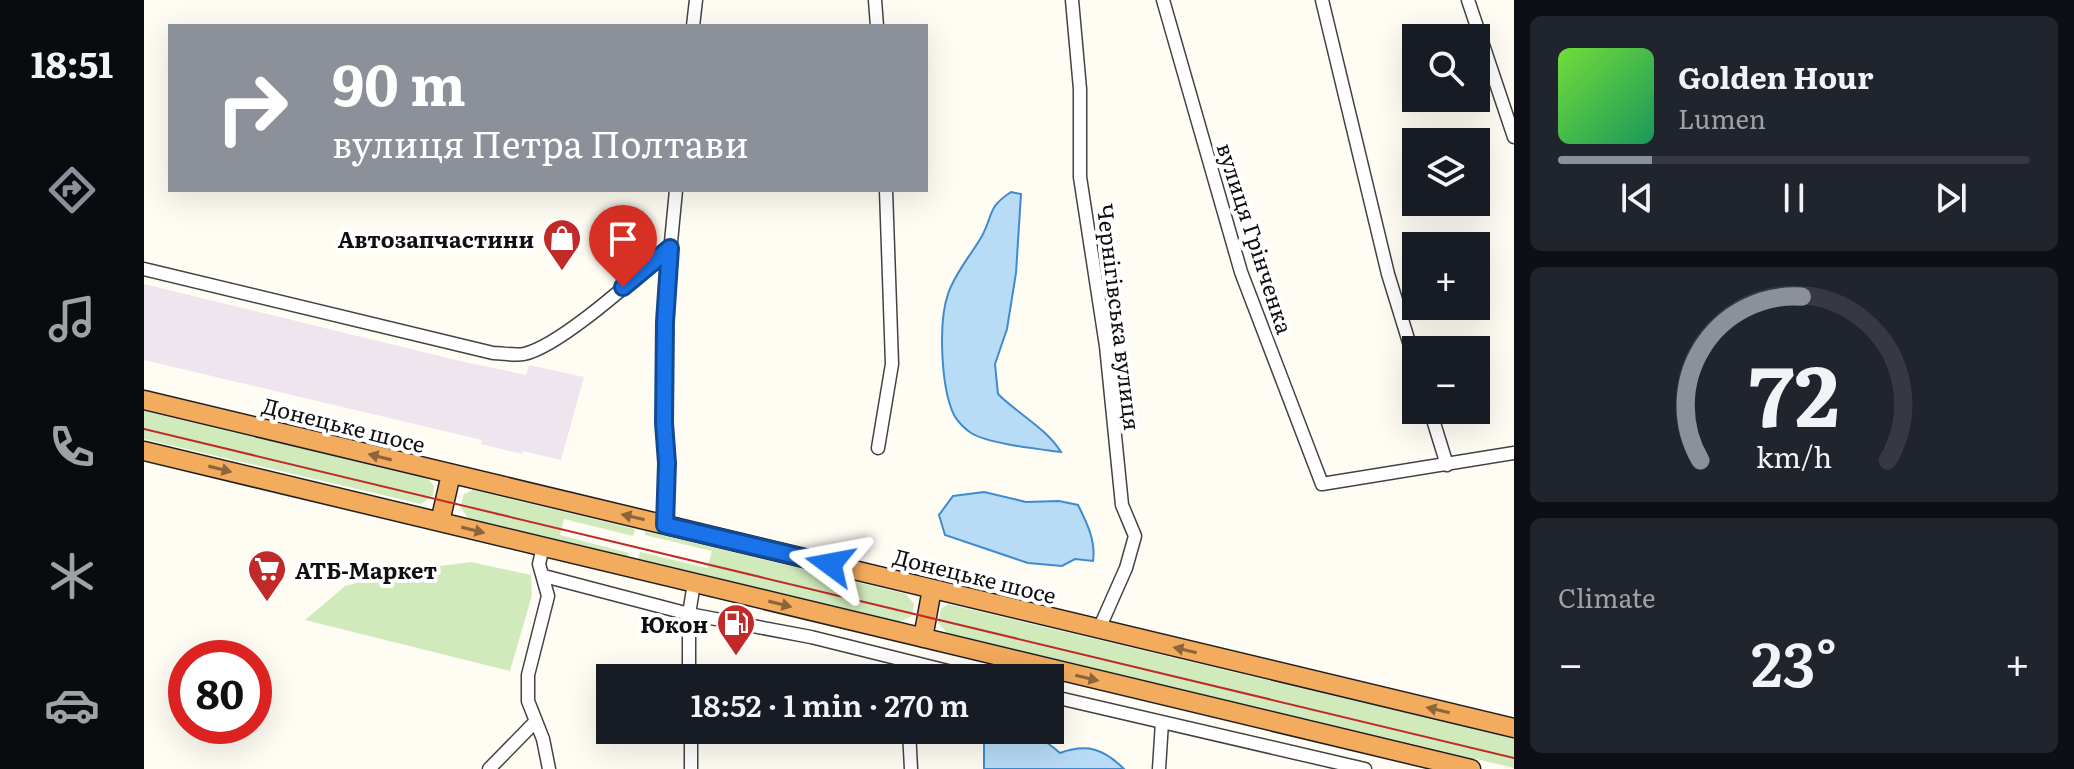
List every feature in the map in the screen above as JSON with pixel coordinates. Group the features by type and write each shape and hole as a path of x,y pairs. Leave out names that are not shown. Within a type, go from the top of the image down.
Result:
{"highway":[{"name":"Донецьке шосе","path":"144,400 1514,728"},
{"path":"144,451 1471,769"},
{"path":"440,522 451,474"},
{"path":"923,638 932,589"}],"street":[{"path":"693,24 696,0"},
{"path":"875,0 877,24"},
{"name":"Чернігівська вулиця","path":"1072,0 1080,89 1080,177 1104,333 1122,505 1135,536 1126,568 1099,629"},
{"name":"вулиця Грінченка","path":"1163,0 1241,272 1322,484 1447,465"},
{"path":"1322,0 1388,274 1407,336"},
{"path":"1468,0 1514,137"},
{"path":"665,525 665,322 676,192"},
{"path":"878,448 892,364 886,192"},
{"path":"144,269 493,353 524,354 549,343 589,315 670,248"},
{"path":"1434,424 1447,465 1514,453"},
{"path":"543,547 539,564 548,596 528,675 528,701 543,739 549,769"},
{"path":"544,576 689,614 811,637 895,664"},
{"path":"689,664 689,614 694,583"},
{"path":"1137,716 1143,691"},
{"path":"1064,699 1365,769"},
{"path":"489,769 536,721"},
{"path":"1159,769 1162,722"},
{"path":"691,744 691,769"},
{"path":"910,744 911,769"}],"shaded area":[{"path":"144,284 526,375 529,365 584,377 561,460 523,451 522,454 481,444 482,440 144,360"}],"green space":[{"path":"144,411 428,479 434,486 433,495 421,504 144,439"},
{"path":"473,490 635,529 633,536 564,519 560,535 629,553 628,557 468,518 460,507 464,494"},
{"path":"645,531 906,594 914,604 912,616 899,622 638,559 640,552 707,568 712,551 645,535"},
{"path":"471,562 531,575 532,595 510,671 305,620 345,586 401,571"},
{"path":"948,604 1514,739 1514,768 947,633 938,623 941,609"}],"water":[{"path":"1011,192 1021,194 1016,273 1007,329 995,364 998,394 1048,436 1061,452 1002,443 971,433 954,415 946,389 942,338 948,294 982,236 994,207"},
{"path":"984,492 1026,502 1059,501 1078,505 1092,539 1093,561 1075,559 1062,566 1028,563 945,535 939,515 953,496"},
{"path":"984,744 1049,744 1060,753 1079,748 1095,750 1124,769 984,769"}],"tram line":[{"path":"144,429 1514,758"}],"place":[{"name":"Автозапчастини","path":"562,272"},
{"name":"АТБ-Маркет","path":"267,603"},
{"name":"Юкон","path":"736,657"}],"route":[{"path":"623,287 670,248 665,322 665,525 830,564"}]}
